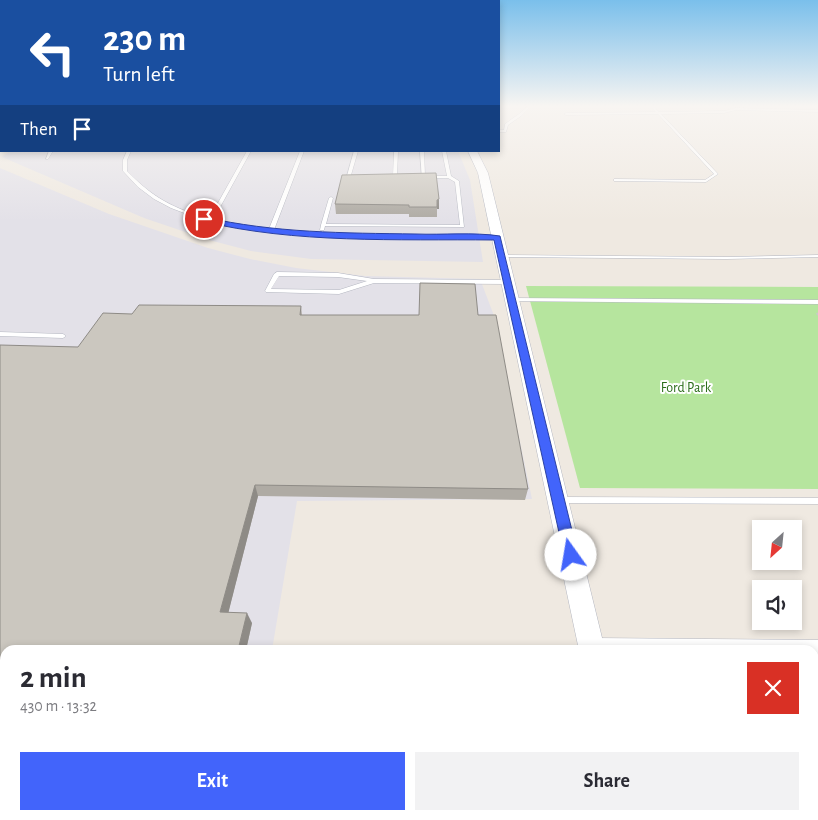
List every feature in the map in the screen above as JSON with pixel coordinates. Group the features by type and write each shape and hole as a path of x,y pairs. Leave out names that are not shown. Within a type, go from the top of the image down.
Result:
{"street":[{"path":"472,152 483,173 591,645"}],"lane":[{"path":"615,180 706,181 716,174 688,144"},
{"path":"47,158 50,152"},
{"path":"129,152 125,160 125,171 135,183 174,209 210,221 271,232 320,235 497,238"},
{"path":"210,221 248,152"},
{"path":"271,232 302,152"},
{"path":"356,152 349,176 358,176"},
{"path":"386,176 395,176 396,152"},
{"path":"323,225 462,226 457,181 449,177 423,177 422,152"},
{"path":"444,152 449,177"},
{"path":"320,235 331,198"},
{"path":"501,256 726,258 818,256"},
{"path":"374,281 339,292 268,291 277,274 338,275 374,281 509,291 818,302"},
{"path":"0,334 63,336"},
{"path":"558,500 818,501"}],"shaded area":[{"path":"9,152 458,152 470,180 483,262 311,259 251,251 209,240 144,218 2,157"},
{"path":"0,168 109,214 208,248 250,259 296,268 365,276 480,279 493,313 532,499 297,501 273,645 0,645"}],"green space":[{"name":"Ford Park","path":"526,286 818,287 818,489 580,488"}],"building":[{"path":"436,173 439,199 437,200 437,207 335,204 342,175"},
{"path":"420,283 475,284 478,315 496,315 528,489 255,485 220,612 247,613 239,645 0,645 0,345 78,347 103,313 132,314 139,305 301,306 300,315 419,315"}],"route":[{"path":"204,219 271,232 430,238 497,238 571,555"}]}
